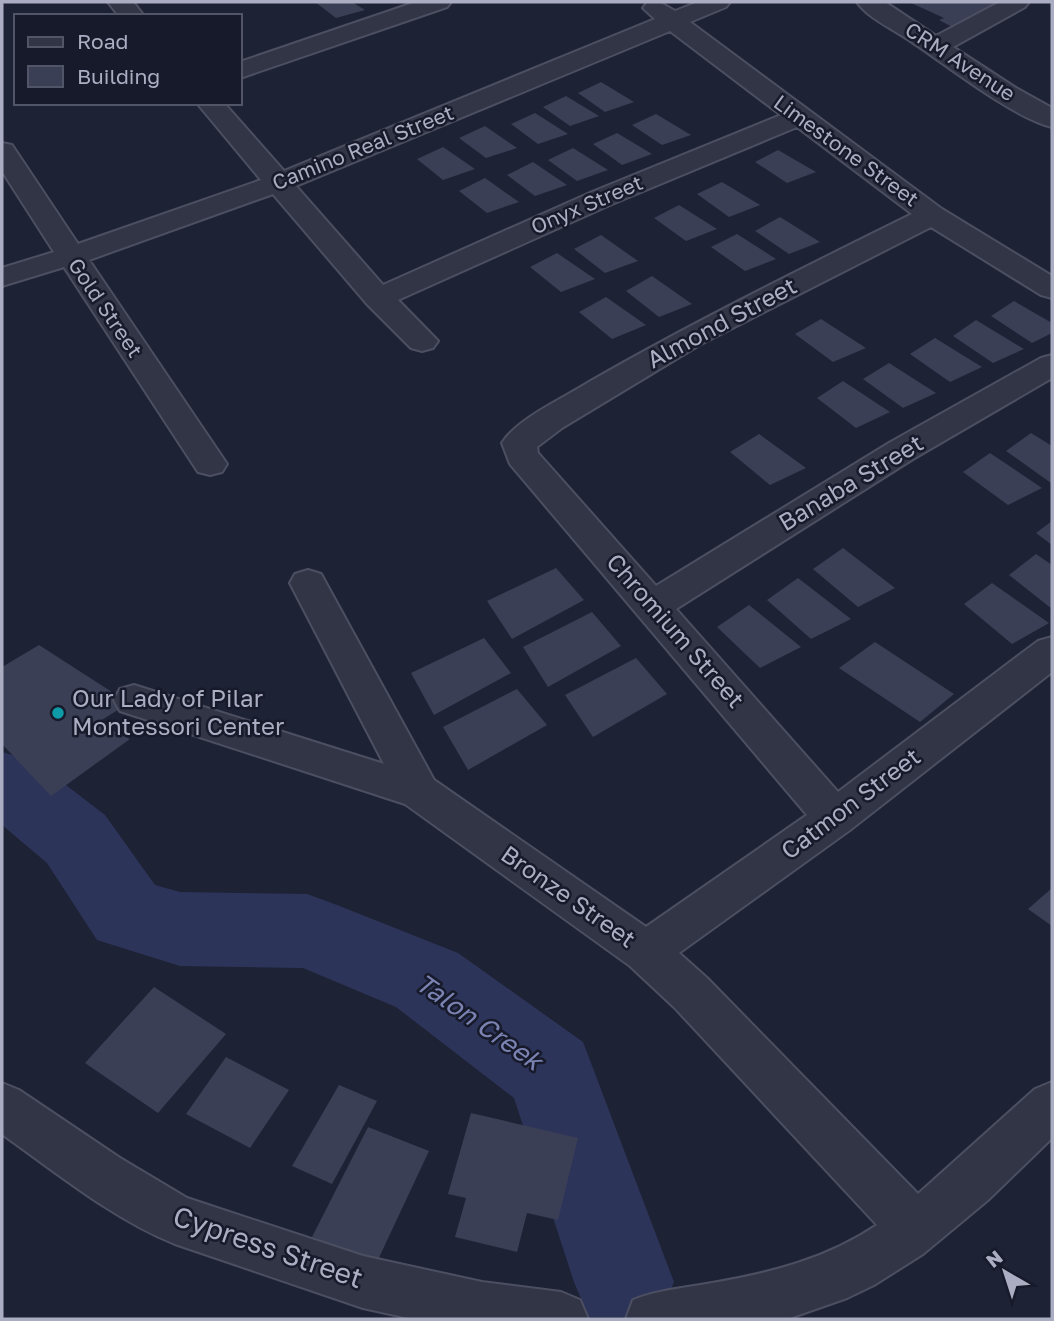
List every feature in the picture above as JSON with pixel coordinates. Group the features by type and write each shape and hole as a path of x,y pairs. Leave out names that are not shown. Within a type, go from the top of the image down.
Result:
{"street":[{"path":"242,69 439,2"},
{"name":"Limestone Street","path":"648,2 669,21 932,215 1052,289"},
{"name":"Camino Real Street","path":"2,276 71,256 281,182 718,2"},
{"name":"CRM Avenue","path":"869,2 1007,94 1052,119"},
{"path":"934,47 1017,2"},
{"path":"212,105 281,182 378,298 422,341"},
{"name":"Onyx Street","path":"378,298 602,198 799,117"},
{"name":"Gold Street","path":"2,151 209,464"},
{"name":"Almond Street","path":"519,443 550,420 690,337 932,215"},
{"name":"Banaba Street","path":"653,605 901,451 1052,365"},
{"name":"Chromium Street","path":"519,443 522,456 835,818"},
{"path":"308,583 419,792"},
{"name":"Catmon Street","path":"646,952 835,818 1052,651"},
{"name":"Bronze Street","path":"134,700 419,792 646,952 691,993 915,1228"},
{"path":"652,1319 724,1308 831,1277 880,1253 915,1228 1052,1105"},
{"name":"Cypress Street","path":"2,1106 102,1175 175,1219 363,1282 479,1314 561,1319"}],"building":[{"path":"315,2 352,2 365,10 336,18"},
{"path":"909,2 995,2 1001,5 954,28 939,20 944,18"},
{"path":"601,82 634,102 605,112 578,93"},
{"path":"566,96 599,116 570,126 543,107"},
{"path":"535,113 568,134 538,144 511,124"},
{"path":"656,114 691,135 662,145 632,125"},
{"path":"485,126 517,148 486,158 459,138"},
{"path":"617,133 652,154 622,165 593,144"},
{"path":"443,147 475,169 443,180 417,159"},
{"path":"573,148 608,170 577,181 548,160"},
{"path":"778,150 816,172 787,183 755,162"},
{"path":"533,162 567,185 535,196 507,175"},
{"path":"485,178 519,202 487,213 459,191"},
{"path":"722,182 760,205 729,217 697,194"},
{"path":"679,205 717,229 686,241 654,218"},
{"path":"780,217 820,242 789,254 755,231"},
{"path":"737,234 776,259 745,271 711,247"},
{"path":"601,235 638,261 605,273 574,249"},
{"path":"557,253 595,279 561,292 530,267"},
{"path":"652,276 692,304 659,317 626,291"},
{"path":"606,297 646,325 612,339 579,312"},
{"path":"1014,301 1052,323 1052,333 1032,343 991,316"},
{"path":"821,319 866,348 833,362 795,334"},
{"path":"976,320 1024,349 993,363 953,336"},
{"path":"935,338 982,367 950,382 910,354"},
{"path":"889,363 936,393 903,408 863,379"},
{"path":"843,381 890,412 856,428 817,398"},
{"path":"1031,433 1052,446 1051,483 1006,451"},
{"path":"759,434 806,468 770,485 730,452"},
{"path":"990,453 1042,488 1008,505 963,472"},
{"path":"1052,521 1052,545 1036,533"},
{"path":"843,548 895,588 858,607 813,569"},
{"path":"1036,554 1052,565 1052,609 1009,575"},
{"path":"556,568 584,600 512,639 487,601"},
{"path":"798,578 851,619 811,639 767,600"},
{"path":"992,583 1049,623 1012,644 964,604"},
{"path":"749,605 801,647 760,668 717,627"},
{"path":"592,612 621,646 548,687 523,647"},
{"path":"484,638 511,673 434,715 411,673"},
{"path":"875,642 954,694 920,722 839,668"},
{"name":"Our Lady of Pilar Montessori Center","path":"39,645 129,703 97,723 130,739 51,796 2,744 2,667"},
{"path":"636,658 667,694 593,737 565,695"},
{"path":"517,689 547,725 468,770 443,727"},
{"path":"1052,888 1052,926 1028,909"},
{"path":"154,987 226,1034 158,1113 85,1063"},
{"path":"226,1057 289,1090 250,1148 186,1114"},
{"path":"339,1085 377,1101 332,1184 292,1166"},
{"path":"471,1113 578,1138 558,1220 527,1213 517,1252 455,1237 466,1198 448,1194"},
{"path":"368,1127 429,1151 376,1264 312,1237"}],"waterway":[{"name":"Talon Creek","path":"2,784 8,785 76,839 127,914 180,929 307,931 427,980 551,1072 624,1282"}],"place":[{"name":"Our Lady of Pilar Montessori Center","path":"58,713"}]}
